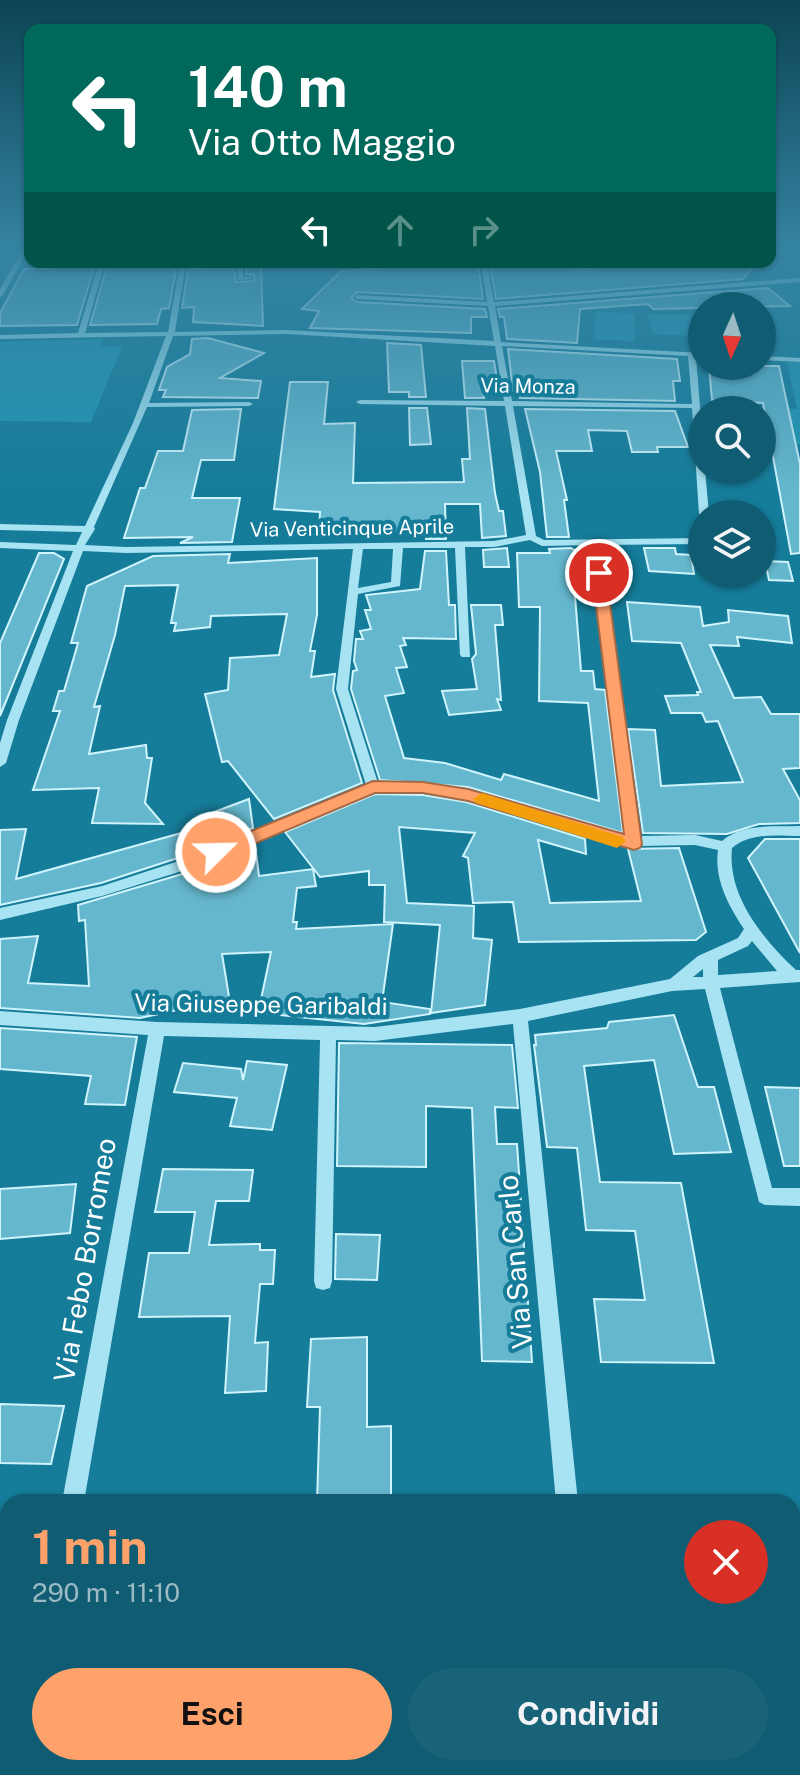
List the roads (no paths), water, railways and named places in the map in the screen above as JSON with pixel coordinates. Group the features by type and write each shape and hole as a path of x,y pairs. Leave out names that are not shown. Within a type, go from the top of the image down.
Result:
{"street":[{"path":"81,335 83,328"},
{"path":"0,763 13,720 80,548 144,405 172,328"},
{"path":"495,328 531,537"},
{"path":"0,337 286,332 688,354"},
{"path":"776,359 800,360"},
{"name":"Via Monza","path":"360,402 688,406"},
{"path":"144,405 249,404"},
{"path":"0,527 90,529"},
{"name":"Via Venticinque Aprile","path":"0,545 126,550 460,545 512,543 531,537 542,543 688,541"},
{"path":"595,543 634,844"},
{"path":"352,592 396,584 398,545"},
{"path":"460,545 466,655"},
{"path":"358,546 342,689 373,787"},
{"path":"0,914 102,891 193,862 373,787 423,788 468,795 634,844 695,840 725,846"},
{"path":"796,976 771,958 750,932 724,869 725,846 731,839 745,834 800,831"},
{"path":"672,985 710,957 732,949 750,932"},
{"path":"710,957 711,982 765,1196 800,1197"},
{"name":"Via Giuseppe Garibaldi","path":"0,1018 157,1029 375,1034 520,1016 672,985 796,976"},
{"name":"Via San Carlo","path":"520,1016 566,1494"},
{"name":"Via Febo Borromeo","path":"74,1494 157,1029"},
{"path":"323,1281 328,1033"}]}
